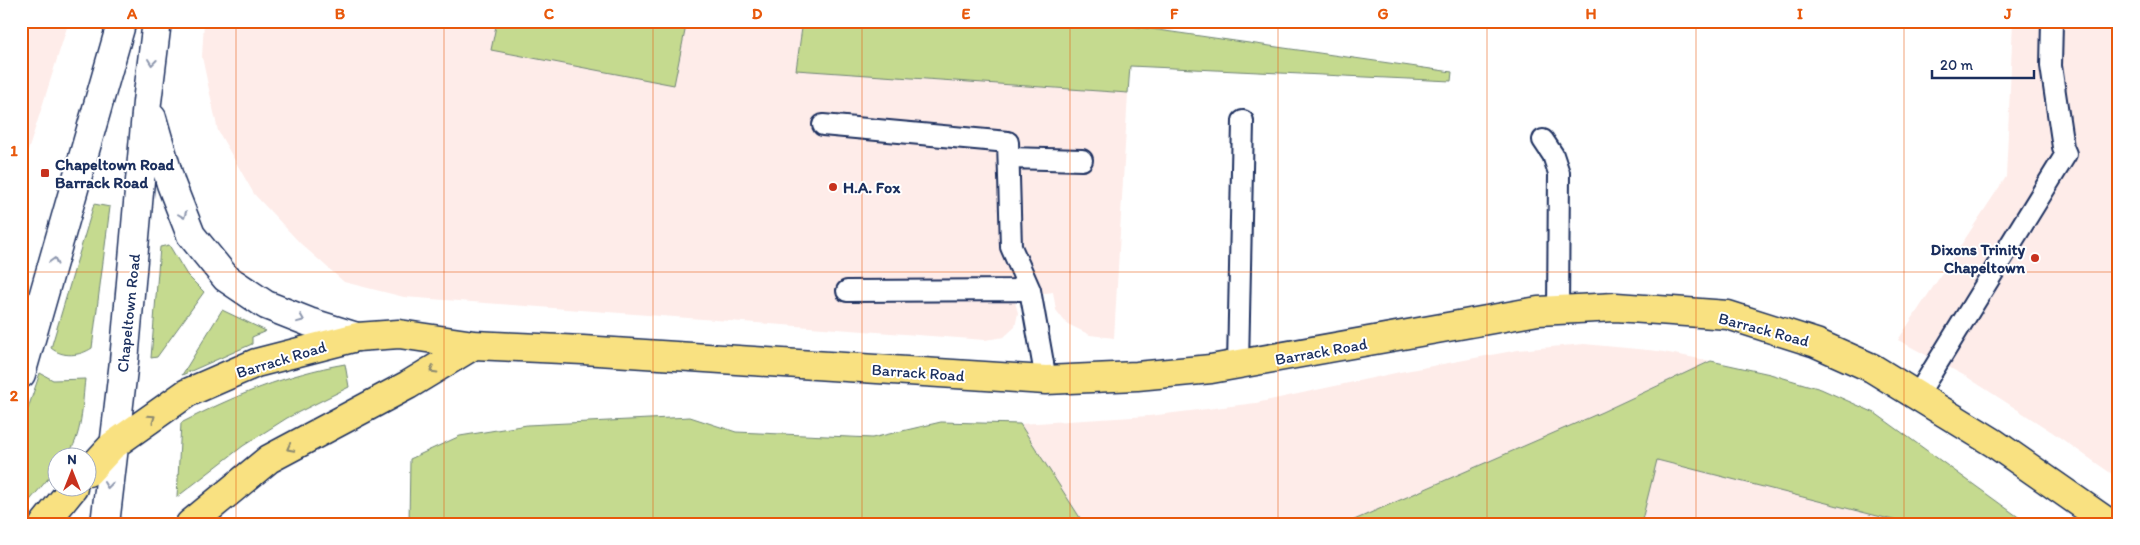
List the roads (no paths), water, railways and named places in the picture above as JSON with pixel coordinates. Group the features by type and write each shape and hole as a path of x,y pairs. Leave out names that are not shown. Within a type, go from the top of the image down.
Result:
{"main road":[{"name":"Barrack Road","path":"98,461 112,446 187,393 256,363 357,337 399,334 474,345 583,350 1046,380 1137,376 1238,365 1538,311 1616,307 1728,315 1816,343 1872,368 1918,396 1994,444 2110,524"},
{"path":"190,524 269,459 408,385 474,345"},
{"path":"44,524 65,498"}],"street":[{"path":"21,374 122,21"},
{"name":"Chapeltown Road","path":"104,524 112,446 124,361 147,102 157,21"},
{"name":"Chapeltown Road","path":"147,102 171,184 191,235 226,278 266,305 309,322 357,337"}],"lane":[{"path":"1918,396 2066,154 2063,147 2050,66 2052,21"},
{"path":"1238,365 1243,121"},
{"path":"823,125 1008,142 1011,247 1030,290 1046,380"},
{"path":"1543,140 1553,155 1559,172 1558,310"},
{"path":"1009,158 1082,160"},
{"path":"847,291 1030,290"}],"place":[{"name":"Chapeltown Road Barrack Road","path":"45,173"},
{"name":"H.A. Fox","path":"833,187"},
{"name":"Dixons Trinity Chapeltown","path":"2035,258"}]}
